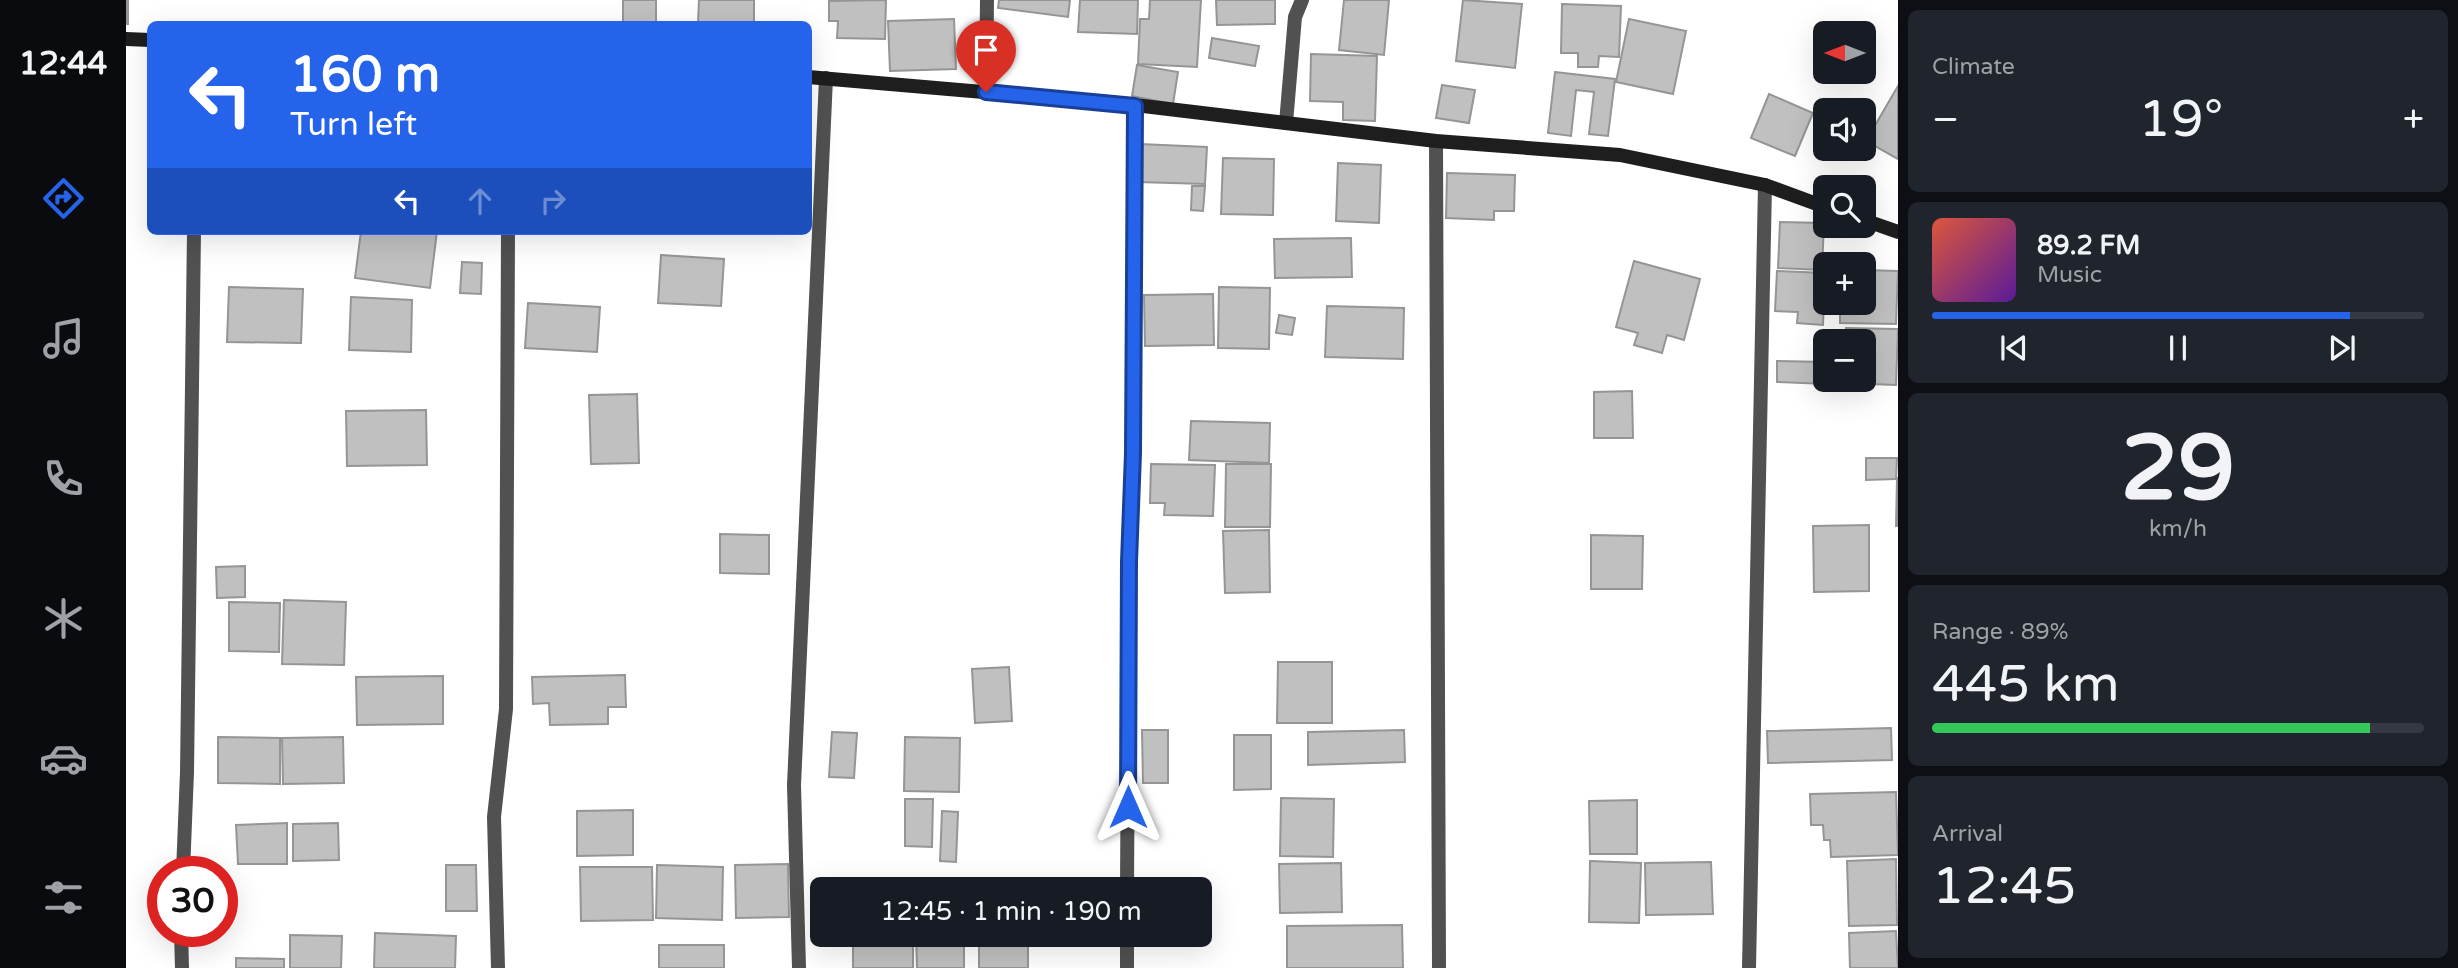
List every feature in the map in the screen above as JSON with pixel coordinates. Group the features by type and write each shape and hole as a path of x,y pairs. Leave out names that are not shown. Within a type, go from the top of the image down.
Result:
{"street":[{"path":"986,92 987,0"},
{"path":"1286,123 1295,17 1302,0"},
{"path":"126,39 147,40"},
{"path":"812,77 1135,106 1436,141 1620,155 1765,186 1813,202"},
{"path":"799,968 794,785 826,78"},
{"path":"1128,877 1135,106"},
{"path":"1436,141 1439,968"},
{"path":"1749,968 1765,186"},
{"path":"1876,224 1898,232"},
{"path":"184,856 194,235"},
{"path":"498,968 494,817 506,709 508,235"},
{"path":"181,947 182,968"},
{"path":"1127,947 1127,968"}],"building":[{"path":"128,0 128,24 126,24"},
{"path":"623,0 656,0 656,21 623,21"},
{"path":"699,0 754,0 754,21 698,21"},
{"path":"886,0 885,39 837,38 838,21 829,21 829,1"},
{"path":"999,0 1070,0 1068,17 998,8"},
{"path":"1080,0 1138,0 1137,34 1078,32"},
{"path":"1150,0 1201,0 1197,67 1138,64 1140,19 1149,19"},
{"path":"1216,0 1275,0 1275,24 1217,25"},
{"path":"1344,0 1389,0 1384,55 1339,50"},
{"path":"1463,0 1522,4 1515,68 1456,61"},
{"path":"1562,4 1621,6 1619,57 1599,56 1598,67 1578,67 1578,53 1561,53"},
{"path":"954,19 956,69 890,71 888,21"},
{"path":"1629,19 1686,31 1673,94 1616,82"},
{"path":"1212,38 1259,46 1255,66 1209,58"},
{"path":"1311,54 1377,56 1375,121 1343,120 1343,102 1310,101"},
{"path":"1137,65 1178,72 1173,104 1132,96"},
{"path":"1555,72 1615,79 1608,136 1589,134 1594,92 1576,90 1571,136 1548,133"},
{"path":"1442,85 1475,90 1469,123 1436,118"},
{"path":"1898,86 1898,159 1876,147 1876,124"},
{"path":"1769,94 1813,113 1795,156 1751,138"},
{"path":"1140,144 1207,147 1205,184 1138,182"},
{"path":"1223,158 1274,159 1273,215 1221,214"},
{"path":"1338,163 1381,165 1379,223 1336,221"},
{"path":"1447,173 1515,175 1514,211 1494,211 1494,220 1446,218"},
{"path":"1192,186 1205,186 1203,211 1191,210"},
{"path":"1780,222 1813,223 1813,238 1823,238 1823,252 1813,252 1813,270 1778,268"},
{"path":"360,235 437,235 430,288 355,278"},
{"path":"1351,238 1352,277 1275,278 1274,239"},
{"path":"661,255 724,259 721,306 658,303"},
{"path":"1634,261 1700,279 1684,340 1667,335 1662,353 1634,345 1638,333 1616,327"},
{"path":"462,262 482,263 481,294 460,293"},
{"path":"1876,270 1898,271 1896,324 1840,323 1840,315 1876,315"},
{"path":"1777,271 1813,272 1813,315 1823,315 1823,325 1797,323 1798,312 1775,311"},
{"path":"229,287 303,289 301,343 227,342"},
{"path":"1219,287 1270,288 1269,349 1218,348"},
{"path":"1213,294 1214,345 1145,346 1144,295"},
{"path":"351,297 412,300 411,352 349,350"},
{"path":"528,303 600,307 597,352 525,348"},
{"path":"1327,306 1404,308 1403,359 1325,357"},
{"path":"1279,315 1295,318 1292,335 1276,333"},
{"path":"1846,328 1898,329 1896,385 1876,384 1876,329"},
{"path":"1777,361 1813,362 1813,383 1777,382"},
{"path":"1632,391 1633,438 1594,438 1594,392"},
{"path":"637,394 639,463 591,464 589,395"},
{"path":"426,410 427,465 347,466 346,411"},
{"path":"1191,421 1270,423 1269,463 1189,460"},
{"path":"1866,458 1897,458 1896,479 1866,480"},
{"path":"1151,464 1215,465 1213,516 1164,515 1165,503 1150,503"},
{"path":"1226,464 1271,464 1270,527 1225,527"},
{"path":"1897,478 1898,526 1896,526"},
{"path":"1869,525 1869,591 1814,592 1813,526"},
{"path":"1269,530 1270,592 1225,593 1223,531"},
{"path":"720,534 769,535 769,574 720,573"},
{"path":"1591,535 1643,536 1642,589 1591,589"},
{"path":"245,566 245,597 217,598 216,567"},
{"path":"284,600 346,602 344,665 282,664"},
{"path":"229,602 280,603 279,652 229,651"},
{"path":"1278,662 1332,662 1332,723 1277,723"},
{"path":"1009,667 1012,721 975,723 972,669"},
{"path":"625,675 626,707 608,707 608,724 550,725 549,703 533,704 532,677"},
{"path":"443,676 443,724 357,725 356,677"},
{"path":"1891,728 1892,760 1768,763 1767,731"},
{"path":"1142,730 1168,730 1168,783 1143,783"},
{"path":"1404,730 1405,762 1308,765 1308,732"},
{"path":"832,732 857,733 854,778 829,777"},
{"path":"1234,735 1271,735 1271,789 1234,790"},
{"path":"218,737 280,738 280,784 218,783"},
{"path":"343,737 344,783 283,784 282,738"},
{"path":"905,737 960,738 959,792 904,791"},
{"path":"1896,792 1898,855 1831,857 1830,840 1824,840 1823,825 1811,825 1810,794"},
{"path":"1281,798 1334,799 1333,857 1280,856"},
{"path":"905,799 933,799 932,847 905,846"},
{"path":"1637,800 1637,854 1590,854 1589,801"},
{"path":"633,810 633,855 577,856 577,811"},
{"path":"942,811 958,812 956,862 940,861"},
{"path":"287,823 287,864 238,864 236,825"},
{"path":"338,823 339,860 293,861 293,824"},
{"path":"1896,859 1897,925 1849,926 1847,861"},
{"path":"1590,861 1641,863 1639,923 1589,922"},
{"path":"1711,862 1713,914 1646,915 1645,863"},
{"path":"1341,863 1342,912 1280,913 1279,864"},
{"path":"788,864 789,917 736,918 735,865"},
{"path":"446,865 476,865 477,911 446,911"},
{"path":"657,865 723,867 722,920 656,918"},
{"path":"580,867 652,867 653,920 581,921"},
{"path":"1402,925 1403,968 1287,968 1287,926"},
{"path":"1896,931 1898,968 1850,968 1849,933"},
{"path":"375,933 456,936 455,968 374,968"},
{"path":"290,935 342,936 341,968 290,968"},
{"path":"659,945 724,945 724,968 659,968"},
{"path":"853,947 913,947 913,968 853,968"},
{"path":"916,947 964,947 964,968 917,968"},
{"path":"979,947 1028,947 1028,968 979,968"},
{"path":"236,958 284,959 284,968 236,968"}],"route":[{"path":"986,92 1135,106 1128,807"}]}
